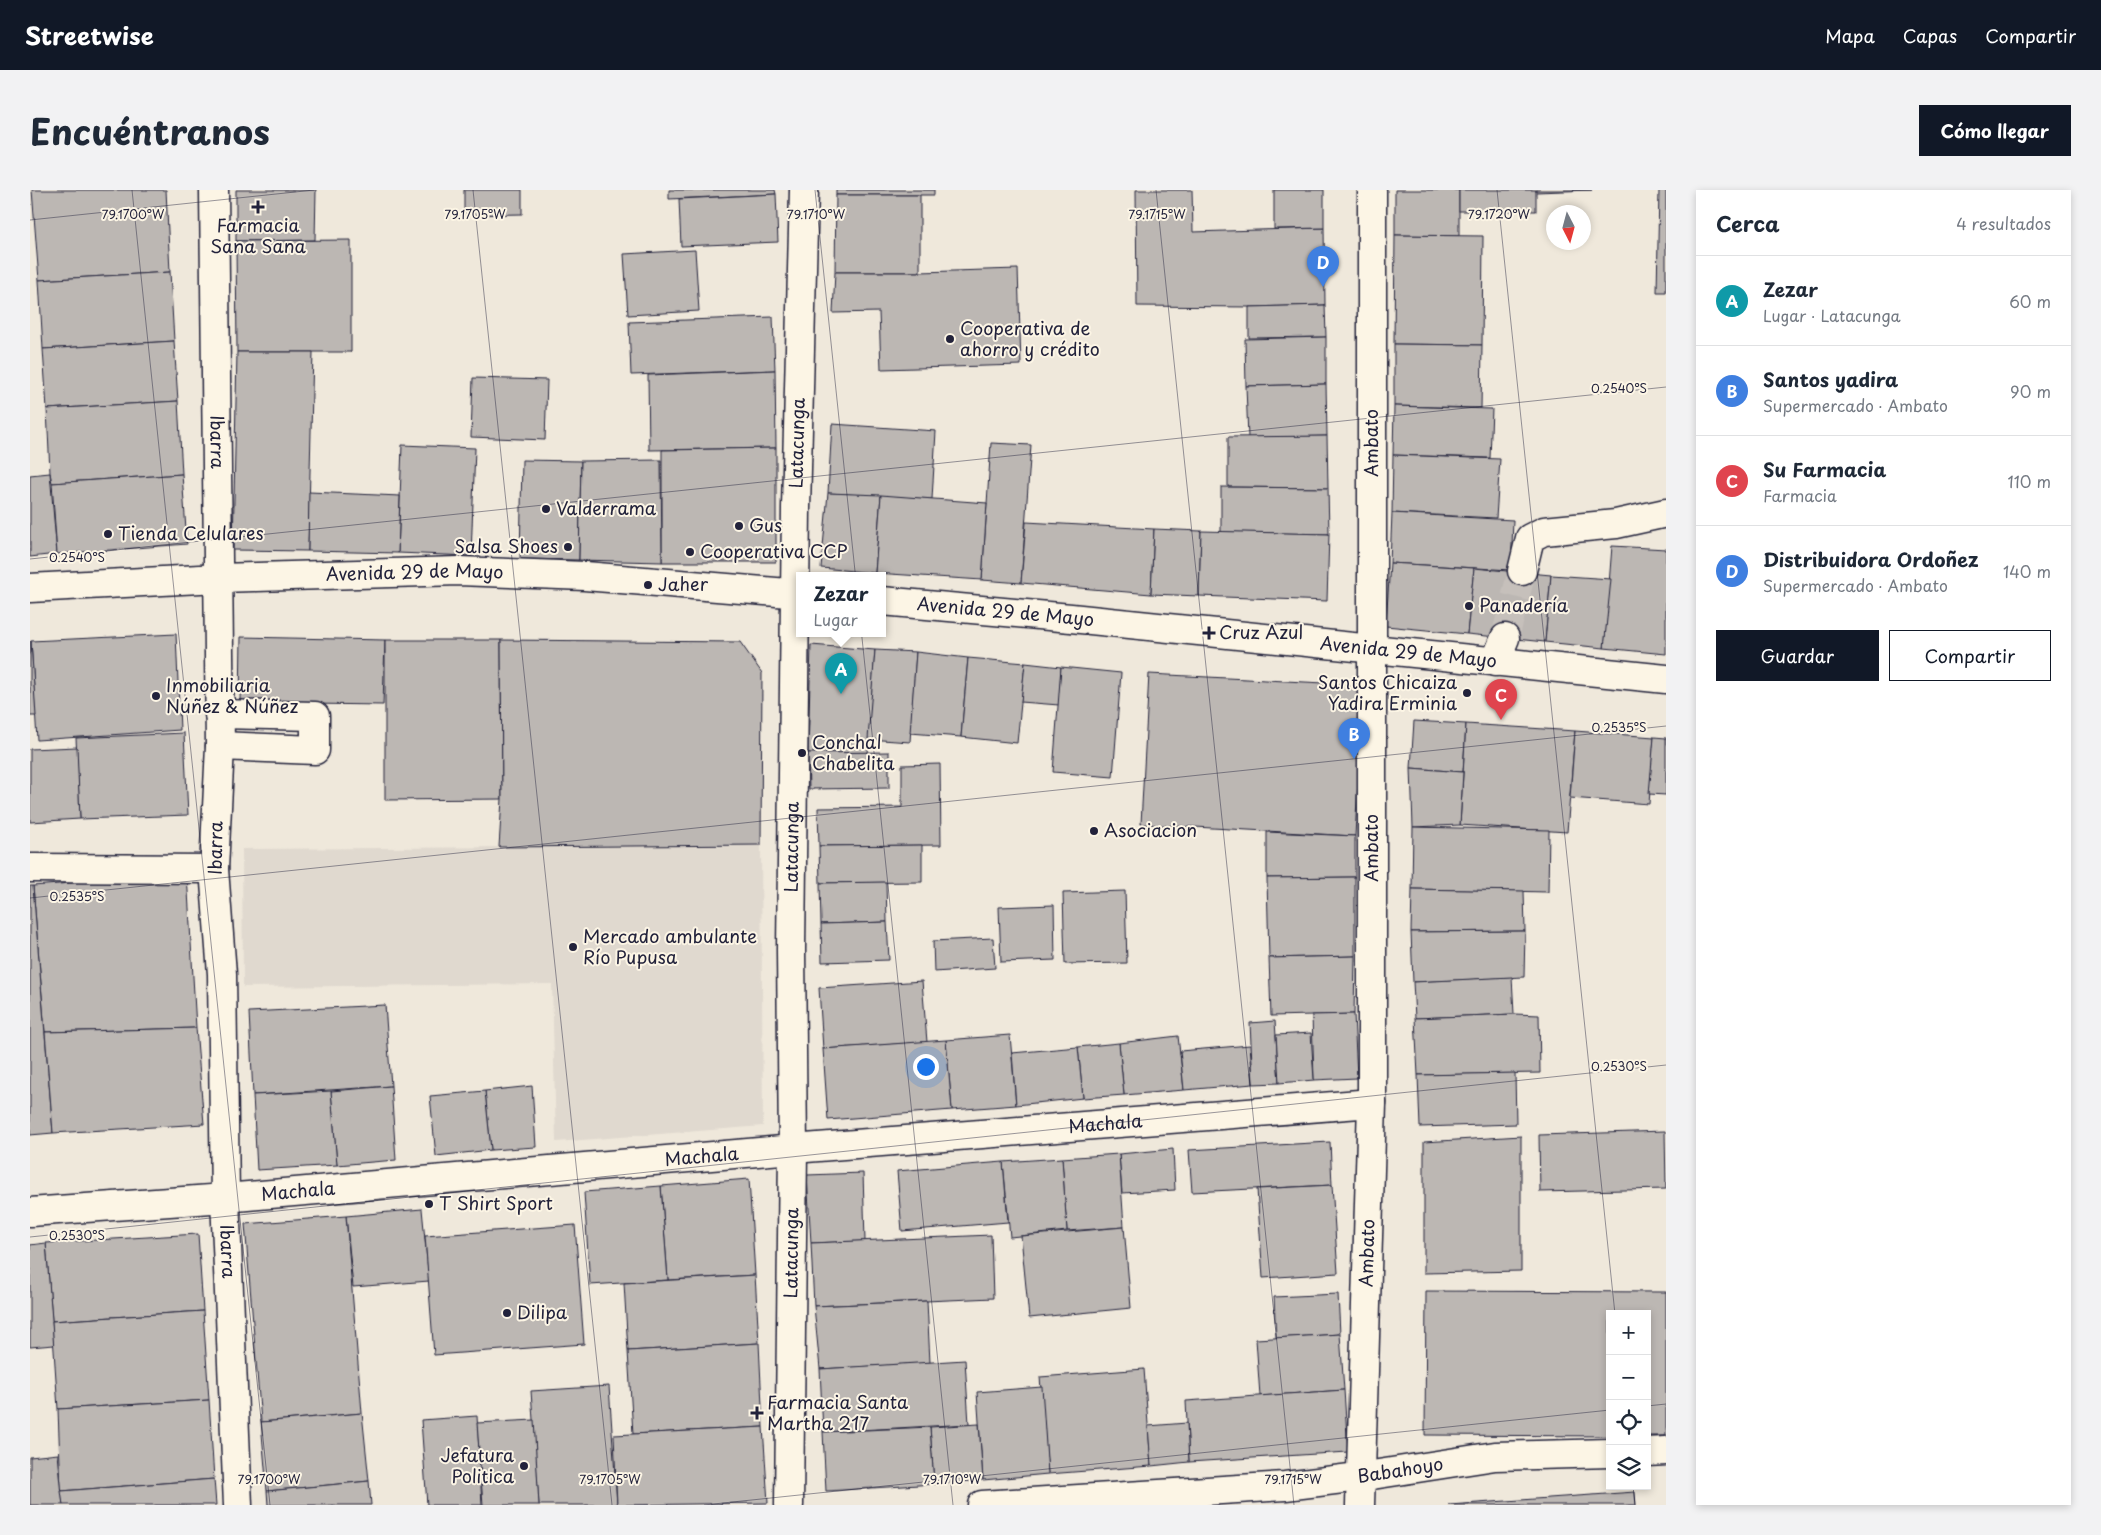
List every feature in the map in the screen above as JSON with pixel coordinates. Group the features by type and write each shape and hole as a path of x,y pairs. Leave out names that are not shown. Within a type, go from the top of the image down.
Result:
{"street":[{"name":"Ibarra","path":"214,190 220,746 214,869 222,974 225,1198 238,1505"},
{"name":"Latacunga","path":"797,572 804,190"},
{"name":"Ambato","path":"1360,1505 1372,1103 1372,190"},
{"path":"1522,571 1530,538 1544,531 1616,524 1666,513"},
{"name":"Avenida 29 de Mayo","path":"30,588 219,578 460,571 595,577 796,594"},
{"name":"Avenida 29 de Mayo","path":"886,602 1071,618 1372,649 1500,650 1666,679"},
{"name":"Latacunga","path":"789,1505 793,1149 791,950 796,637"},
{"path":"219,714 315,716 315,750 220,746"},
{"path":"30,868 214,869"},
{"name":"Machala","path":"30,1212 225,1198 793,1149 1372,1103"},
{"path":"1651,1452 1666,1451"},
{"name":"Babahoyo","path":"982,1505 1285,1486 1360,1477 1495,1456 1606,1453"}],"shaded area":[{"path":"761,845 763,1126 556,1142 552,984 243,987 242,849"}],"building":[{"path":"32,190 166,190 170,272 39,280"},
{"path":"236,190 316,190 315,240 236,241"},
{"path":"464,190 522,190 522,214 464,215"},
{"path":"669,190 775,190 776,194 669,199"},
{"path":"836,190 934,190 934,195 836,195"},
{"path":"1136,190 1192,190 1193,232 1324,228 1325,305 1249,307 1137,306"},
{"path":"1274,190 1324,190 1324,228 1274,229"},
{"path":"1395,190 1459,190 1459,236 1395,235"},
{"path":"1459,190 1536,190 1536,211 1459,211"},
{"path":"1536,190 1592,190 1536,192"},
{"path":"1659,190 1666,190 1666,292 1657,292"},
{"path":"776,194 778,242 681,246 679,199"},
{"path":"836,195 920,195 920,272 835,272"},
{"path":"1395,235 1483,236 1482,345 1394,344"},
{"path":"351,240 351,352 237,352 236,241"},
{"path":"695,250 699,311 628,315 624,254"},
{"name":"Cooperativa de ahorro y crédito","path":"1018,269 1021,365 881,369 879,312 833,313 835,272"},
{"path":"170,272 174,341 43,349 39,280"},
{"path":"1325,305 1326,337 1249,338 1249,307"},
{"path":"773,317 775,370 631,375 629,322"},
{"path":"1326,337 1326,384 1246,386 1245,339"},
{"path":"174,341 178,401 47,409 43,349"},
{"path":"1394,344 1482,345 1481,408 1394,406"},
{"path":"237,352 313,352 308,551 233,550"},
{"path":"775,370 776,448 649,450 648,375"},
{"path":"473,378 547,380 545,440 471,437"},
{"path":"1326,384 1327,436 1248,438 1246,386"},
{"path":"178,401 182,474 52,483 47,409"},
{"path":"1394,406 1492,409 1490,458 1393,455"},
{"path":"832,424 936,431 932,499 828,493"},
{"path":"1327,436 1328,488 1228,487 1228,437"},
{"path":"991,443 1031,445 1021,583 982,580"},
{"path":"402,445 475,448 471,556 398,553"},
{"path":"776,448 776,562 662,562 662,450"},
{"path":"1393,455 1500,459 1496,518 1392,513"},
{"path":"522,460 581,461 579,560 520,559"},
{"path":"661,460 662,562 579,560 581,461"},
{"path":"50,473 57,554 30,557 30,475"},
{"path":"182,474 187,544 57,554 52,483"},
{"path":"1221,487 1328,488 1329,534 1221,532"},
{"path":"309,492 400,496 398,553 308,551"},
{"path":"828,493 881,495 875,572 821,568"},
{"path":"881,495 987,503 982,580 875,572"},
{"path":"1392,513 1513,520 1511,570 1390,563"},
{"path":"1026,522 1154,529 1151,594 1021,583"},
{"path":"1154,529 1201,531 1199,596 1151,594"},
{"path":"1201,531 1329,534 1327,601 1199,596"},
{"path":"1612,546 1666,549 1666,654 1604,648"},
{"path":"1390,563 1474,568 1467,634 1386,626"},
{"path":"1474,568 1551,575 1545,642 1467,634"},
{"path":"1551,575 1611,579 1604,648 1545,642"},
{"path":"176,634 180,730 37,740 31,641"},
{"path":"241,637 385,640 383,705 240,703"},
{"path":"385,640 501,640 502,799 385,800"},
{"path":"501,640 740,642 762,673 761,845 499,847 502,799"},
{"path":"31,641 36,716 30,716"},
{"path":"811,645 875,650 868,753 808,753"},
{"path":"875,650 916,652 910,742 868,739"},
{"path":"916,652 968,658 961,737 910,733"},
{"path":"968,658 1025,663 1017,743 961,737"},
{"path":"1025,663 1061,667 1059,705 1021,702"},
{"path":"1061,667 1121,673 1113,777 1053,772"},
{"path":"1149,674 1363,685 1355,836 1141,824"},
{"path":"1414,721 1466,724 1463,772 1411,768"},
{"path":"1466,724 1575,731 1567,832 1460,825"},
{"path":"1575,731 1654,737 1649,804 1570,798"},
{"path":"184,733 188,815 80,819 76,738"},
{"path":"1654,737 1666,738 1666,795 1649,794"},
{"path":"77,747 80,819 30,822 30,749"},
{"path":"889,752 889,788 809,789 808,753"},
{"path":"940,764 941,845 819,846 818,808 902,807 902,765"},
{"path":"1411,768 1463,772 1460,825 1413,827"},
{"path":"1413,827 1549,830 1548,892 1412,889"},
{"path":"1267,832 1355,836 1355,877 1267,878"},
{"path":"922,845 922,882 820,883 819,846"},
{"path":"187,874 196,1028 45,1032 33,886"},
{"path":"1355,877 1355,956 1269,958 1267,878"},
{"path":"886,882 887,922 821,924 820,883"},
{"path":"30,886 33,886 53,1133 30,1135"},
{"path":"1412,889 1524,891 1525,931 1411,932"},
{"path":"1125,891 1127,963 1065,964 1063,893"},
{"path":"1054,905 1055,960 1001,962 999,907"},
{"path":"887,922 889,960 822,962 821,924"},
{"path":"1525,931 1524,977 1413,982 1411,932"},
{"path":"993,938 995,968 934,972 933,941"},
{"path":"1355,956 1354,1014 1271,1016 1269,958"},
{"path":"1512,977 1514,1014 1415,1018 1413,982"},
{"path":"922,981 927,1042 823,1049 819,988"},
{"path":"385,1005 391,1086 253,1095 249,1012"},
{"path":"1354,1014 1357,1078 1314,1080 1312,1015"},
{"path":"1514,1014 1539,1015 1540,1073 1418,1075 1415,1018"},
{"path":"1275,1021 1279,1083 1253,1084 1250,1023"},
{"path":"196,1028 204,1124 53,1133 45,1032"},
{"path":"1311,1033 1314,1080 1279,1083 1276,1035"},
{"path":"1010,1035 1016,1105 952,1110 946,1040"},
{"path":"1178,1036 1184,1090 1124,1095 1119,1043"},
{"path":"946,1040 952,1110 828,1120 823,1049"},
{"path":"1119,1043 1124,1095 1083,1098 1078,1047"},
{"path":"1250,1045 1253,1084 1184,1090 1180,1051"},
{"path":"1078,1047 1083,1098 1016,1105 1012,1053"},
{"path":"1515,1073 1516,1124 1420,1127 1418,1075"},
{"path":"391,1086 396,1160 337,1165 331,1091"},
{"path":"532,1086 536,1147 491,1150 485,1091"},
{"path":"331,1091 337,1165 257,1170 253,1095"},
{"path":"485,1091 491,1150 436,1156 430,1096"},
{"path":"1665,1131 1666,1189 1540,1192 1539,1135"},
{"path":"1521,1136 1521,1271 1424,1273 1424,1142"},
{"path":"1330,1142 1332,1185 1192,1192 1189,1150"},
{"path":"1173,1149 1175,1190 1122,1193 1119,1154"},
{"path":"1119,1154 1124,1227 1067,1231 1062,1158"},
{"path":"1062,1158 1067,1231 1010,1237 1003,1162"},
{"path":"1003,1162 1008,1222 902,1231 897,1171"},
{"path":"863,1173 865,1241 811,1243 807,1175"},
{"path":"749,1179 755,1275 668,1280 661,1186"},
{"path":"1332,1185 1338,1273 1263,1278 1257,1189"},
{"path":"661,1186 668,1280 590,1285 584,1192"},
{"path":"422,1209 429,1281 353,1287 346,1216"},
{"path":"346,1216 362,1413 261,1422 245,1224"},
{"name":"Dilipa","path":"575,1225 584,1344 434,1355 425,1236"},
{"path":"1124,1227 1131,1308 1029,1318 1021,1236"},
{"path":"198,1234 203,1311 52,1321 46,1243"},
{"path":"991,1235 993,1298 814,1306 811,1243"},
{"path":"46,1243 54,1345 30,1347 30,1245"},
{"path":"755,1275 759,1343 628,1351 624,1283"},
{"path":"1426,1291 1666,1292 1666,1436 1651,1436 1651,1310 1606,1310 1606,1436 1425,1435"},
{"path":"1338,1294 1340,1334 1276,1338 1274,1297"},
{"path":"927,1301 930,1363 820,1369 814,1306"},
{"path":"203,1311 209,1400 58,1409 52,1321"},
{"path":"1340,1334 1344,1390 1260,1396 1256,1339"},
{"path":"759,1343 763,1427 633,1434 628,1351"},
{"path":"965,1360 969,1424 823,1432 820,1369"},
{"path":"1144,1369 1151,1466 1048,1474 1040,1377"},
{"path":"609,1386 617,1505 539,1505 531,1391"},
{"path":"1042,1387 1048,1474 983,1480 977,1392"},
{"path":"1344,1390 1348,1452 1189,1462 1186,1401"},
{"path":"209,1400 214,1479 61,1491 58,1409"},
{"path":"362,1413 369,1481 267,1491 261,1422"},
{"path":"477,1416 482,1505 427,1505 421,1420"},
{"path":"534,1420 539,1505 483,1505 477,1423"},
{"path":"1187,1423 1189,1462 1151,1466 1148,1426"},
{"path":"979,1424 983,1480 934,1484 930,1427"},
{"path":"763,1427 768,1503 617,1505 614,1435"},
{"path":"930,1427 934,1484 826,1491 823,1432"},
{"path":"58,1454 63,1505 30,1505 30,1457"},
{"path":"214,1479 216,1505 63,1505 61,1491"},
{"path":"369,1481 371,1505 268,1505 267,1491"},
{"path":"1635,1492 1636,1505 1449,1505"}],"tunnel":[{"path":"1505,638 1522,571"}],"place":[{"name":"Farmacia Sana Sana","path":"258,207"},
{"name":"Distribuidora Ordoñez","path":"1323,287"},
{"name":"Cooperativa de ahorro y crédito","path":"950,339"},
{"name":"Valderrama","path":"546,509"},
{"name":"Gus","path":"739,526"},
{"name":"Tienda Celulares","path":"108,534"},
{"name":"Salsa Shoes","path":"568,547"},
{"name":"Cooperativa CCP","path":"690,552"},
{"name":"Jaher","path":"648,585"},
{"name":"Panadería","path":"1469,606"},
{"name":"Cruz Azul","path":"1209,633"},
{"name":"Santos Chicaiza Yadira Erminia","path":"1467,693"},
{"name":"Zezar","path":"841,694"},
{"name":"Inmobiliaria Núñez & Núñez","path":"156,696"},
{"name":"Su Farmacia","path":"1501,720"},
{"name":"Conchal Chabelita","path":"802,753"},
{"name":"Santos yadira","path":"1354,759"},
{"name":"Asociacion","path":"1094,831"},
{"name":"Mercado ambulante Río Pupusa","path":"573,947"},
{"name":"T Shirt Sport","path":"429,1204"},
{"name":"Dilipa","path":"507,1313"},
{"name":"Farmacia Santa Martha 217","path":"757,1413"},
{"name":"Jefatura Politica","path":"524,1466"}]}
